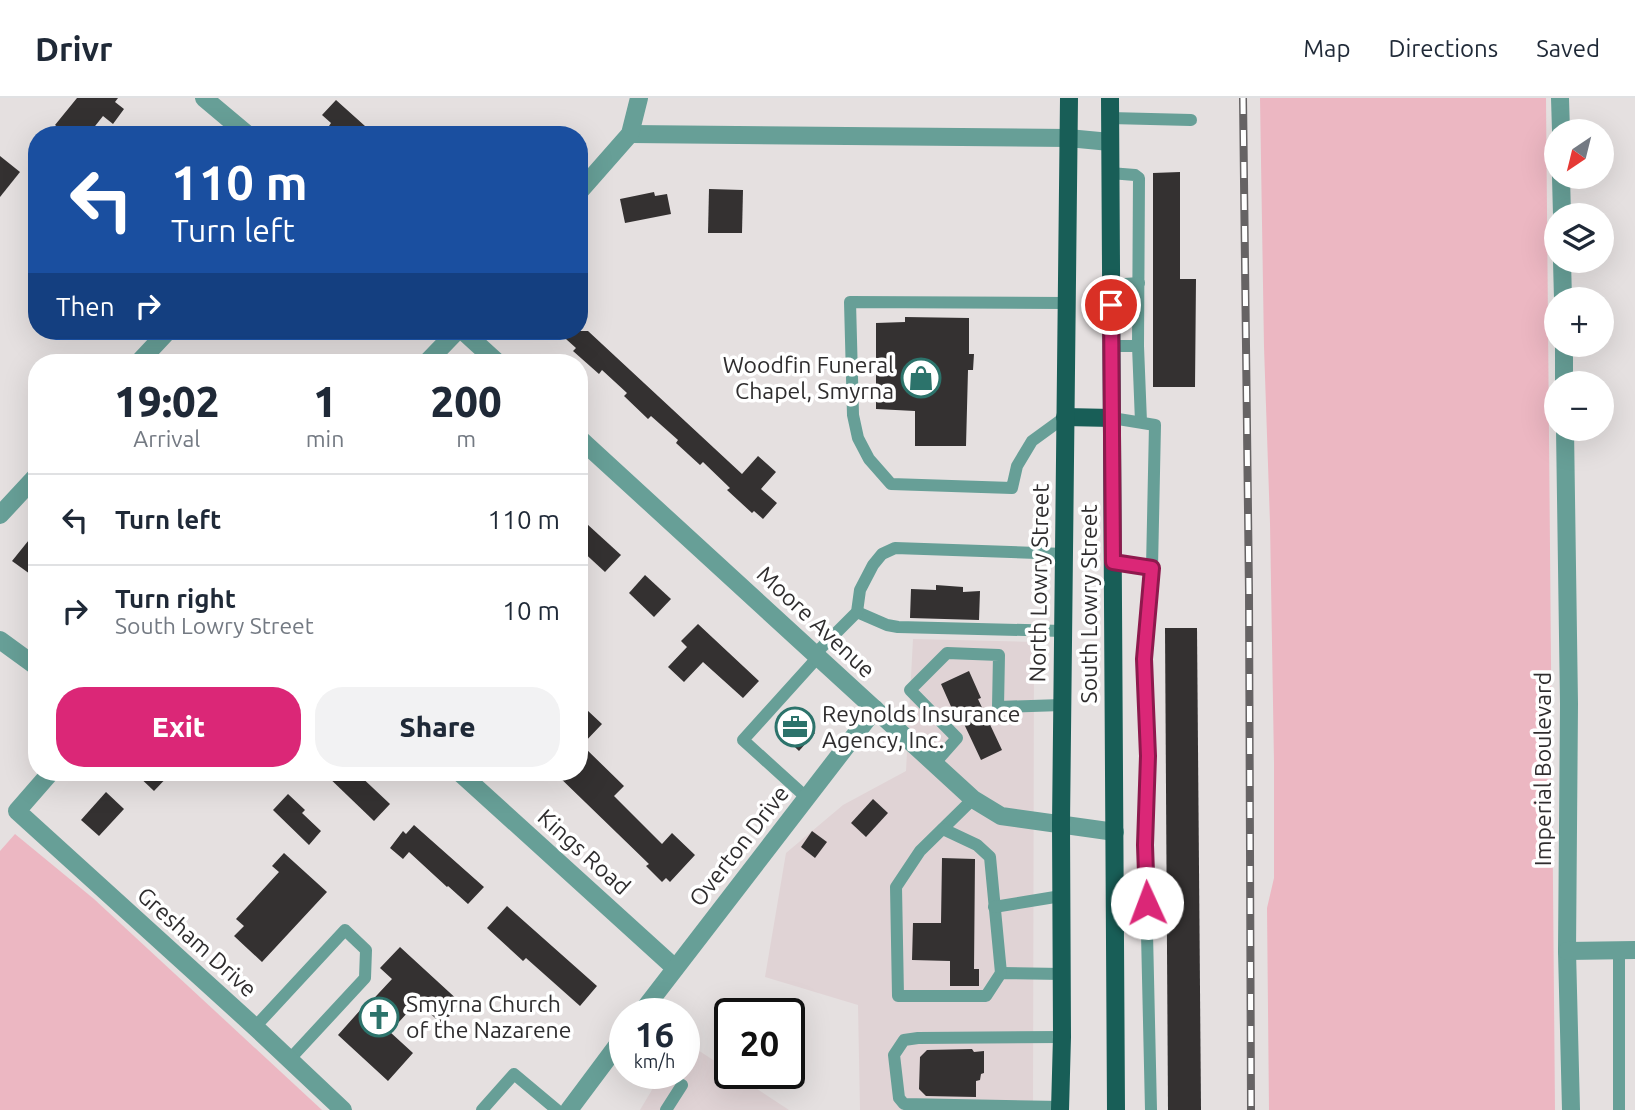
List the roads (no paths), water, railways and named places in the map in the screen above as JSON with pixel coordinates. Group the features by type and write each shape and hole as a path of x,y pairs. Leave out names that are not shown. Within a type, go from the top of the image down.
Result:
{"main road":[{"name":"North Lowry Street","path":"1060,1109 1069,98"},
{"name":"South Lowry Street","path":"1110,98 1116,1110"},
{"path":"1065,417 1112,418"}],"street":[{"path":"204,98 237,126"},
{"path":"588,182 630,134 639,98"},
{"path":"1560,98 1561,119"},
{"path":"630,134 1068,138 1110,142"},
{"path":"146,354 160,340"},
{"path":"436,354 451,340"},
{"path":"471,340 487,354"},
{"name":"Imperial Boulevard","path":"1565,441 1569,704 1567,951 1571,1110"},
{"name":"Moore Avenue","path":"588,446 972,799 1001,816 1115,832"},
{"path":"0,515 28,485"},
{"path":"0,640 28,660"},
{"name":"Overton Drive","path":"652,998 875,709"},
{"name":"Gresham Drive","path":"43,781 16,811 343,1110"},
{"name":"Kings Road","path":"469,781 675,968"},
{"path":"1567,951 1627,950"},
{"path":"569,1110 609,1056"}],"lane":[{"path":"1110,118 1191,120"},
{"path":"1110,173 1135,175 1139,178 1140,422"},
{"path":"1111,285 1139,283"},
{"path":"1065,417 1032,441 1017,466 1012,488 891,484 869,459 858,438 853,415 849,302 1066,303"},
{"path":"1112,346 1139,346"},
{"path":"1112,418 1155,425 1152,568 1144,659 1148,756 1145,845 1152,1110"},
{"path":"807,798 743,740 857,612 860,590 882,554 895,548 1064,554"},
{"path":"1113,562 1152,568"},
{"path":"857,612 898,627 1063,631"},
{"path":"934,764 957,738 910,690 947,653 999,655 999,707 1062,705"},
{"path":"943,829 977,845 990,857 1000,973 986,996 898,996 896,887 920,851 972,799"},
{"path":"995,907 1061,896"},
{"path":"255,1027 345,930 366,950 365,978 289,1060"},
{"path":"1619,1110 1627,950"},
{"path":"1000,973 1062,974"},
{"path":"1060,1109 904,1104 899,1098 894,1055 904,1040 918,1038 1062,1037"},
{"path":"482,1110 514,1074 557,1110"},
{"path":"666,1110 679,1089"}],"railway":[{"path":"1243,98 1251,1110"}],"place":[{"name":"Woodfin Funeral Chapel, Smyrna","path":"921,378"},
{"name":"Reynolds Insurance Agency, Inc.","path":"795,727"},
{"name":"Smyrna Church of the Nazarene","path":"379,1017"}]}
